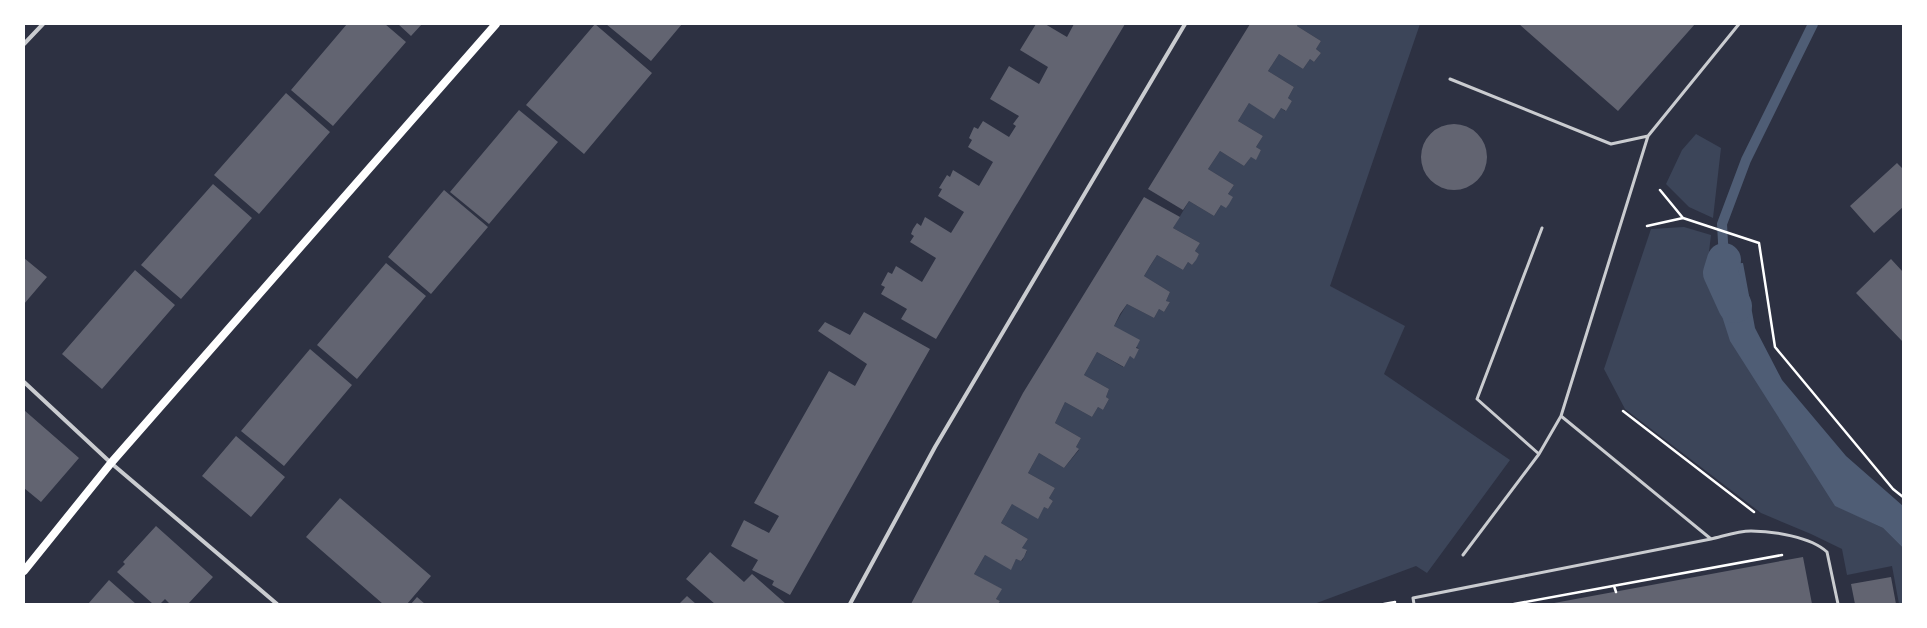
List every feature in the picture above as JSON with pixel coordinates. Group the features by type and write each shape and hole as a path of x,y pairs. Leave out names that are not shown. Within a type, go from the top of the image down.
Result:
{"main road":[{"path":"24,571 111,463 496,24"}],"street":[{"path":"24,44 43,24"},
{"path":"850,604 935,447 1186,24"},
{"path":"24,382 111,463 277,604"}],"lane":[{"path":"1463,555 1539,454 1561,416 1648,136 1739,24"},
{"path":"1450,79 1611,144 1648,136"},
{"path":"1539,454 1477,398 1542,228"},
{"path":"1561,416 1711,539"},
{"path":"1414,604 1413,598 1750,531 1793,536 1822,547 1827,552 1838,604"}],"path":[{"path":"1660,190 1683,218"},
{"path":"1647,226 1683,218 1759,243 1775,347 1893,489 1903,497"},
{"path":"1623,411 1758,515"},
{"path":"1514,604 1784,554"},
{"path":"1614,586 1616,592"}],"shaded area":[{"path":"1298,24 1420,24 1330,286 1405,326 1384,374 1510,460 1427,573 1416,566 1314,604 998,604 1000,601 996,599 1001,589 974,574 985,555 1011,569 1016,559 1022,561 1027,551 1022,548 1028,539 1001,523 1012,504 1044,507 1048,509 1053,501 1049,498 1055,488 1028,473 1039,453 1064,468 1079,450 1076,447 1081,438 1055,423 1065,402 1092,417 1098,407 1103,410 1109,399 1106,397 1109,389 1084,375 1097,352 1123,367 1130,356 1134,358 1139,349 1114,326 1127,304 1154,318 1159,309 1164,312 1170,302 1166,301 1170,292 1144,276 1157,255 1183,270 1188,262 1192,265 1199,254 1195,251 1200,243 1173,228 1189,201 1214,216 1234,185 1208,169 1220,151 1244,166 1251,157 1256,159 1261,150 1256,147 1263,136 1238,121 1249,103 1281,108 1285,111 1292,101 1288,98 1294,87 1268,71 1279,54 1303,69 1310,59 1314,62 1321,53 1316,49 1321,41 1297,26"},
{"path":"1696,134 1721,148 1713,218 1689,207 1666,184 1682,150"},
{"path":"1684,227 1711,235 1707,269 1835,505 1883,528 1903,548 1903,604 1899,604 1892,566 1847,575 1842,549 1761,513 1625,409 1604,369 1651,229"},
{"path":"1743,263 1755,328 1782,380 1846,456 1903,506 1903,548 1883,528 1835,506 1730,341 1707,269 1710,265"}],"building":[{"path":"347,24 385,24 406,42 333,126 291,90"},
{"path":"398,24 422,24 411,36"},
{"path":"595,24 652,73 584,154 526,105"},
{"path":"606,24 682,24 651,61"},
{"path":"1036,24 1045,24 1067,37 1074,24 1125,24 936,339 901,319 907,309 881,294 885,287 881,285 888,272 892,274 896,266 922,282 936,258 910,242 914,236 911,234 913,229 917,223 921,226 925,217 951,233 964,212 938,196 942,189 939,188 947,175 950,177 953,170 979,186 993,162 968,147 972,140 969,138 974,127 978,129 983,121 1009,137 1016,126 1013,124 1019,116 990,99 1009,66 1039,84 1048,67 1020,50"},
{"path":"1250,24 1298,24 1297,26 1321,41 1316,49 1321,53 1314,62 1310,59 1303,69 1279,54 1268,71 1294,87 1288,98 1292,101 1286,111 1281,108 1274,119 1249,103 1238,121 1263,136 1256,147 1261,150 1256,160 1251,157 1244,166 1220,151 1208,169 1234,185 1228,194 1233,197 1226,208 1221,205 1214,216 1189,201 1183,210 1148,189"},
{"path":"1519,24 1695,24 1618,111"},
{"path":"286,93 330,132 259,214 214,175"},
{"path":"519,110 558,142 489,224 450,192"},
{"path":"1454,124 1466,127 1477,134 1484,145 1487,157 1484,169 1477,180 1466,187 1454,190 1442,187 1431,180 1424,169 1421,157 1424,145 1431,134 1442,127"},
{"path":"1897,163 1903,169 1903,207 1874,233 1850,206"},
{"path":"213,184 252,218 181,299 141,265"},
{"path":"444,190 488,227 431,294 388,257"},
{"path":"1144,197 1180,217 1173,228 1200,243 1195,251 1199,254 1196,260 1192,265 1188,262 1183,270 1157,255 1144,276 1170,292 1166,301 1170,302 1164,312 1159,309 1154,318 1127,304 1120,314 1114,326 1140,340 1136,348 1139,349 1134,359 1130,356 1124,367 1097,352 1084,375 1109,389 1106,397 1109,399 1103,410 1098,407 1092,417 1065,402 1055,423 1081,438 1076,447 1079,449 1064,468 1039,453 1028,473 1055,488 1049,498 1053,501 1048,509 1044,507 1038,519 1012,504 1001,523 1028,539 1022,548 1027,550 1024,557 1021,561 1016,559 1011,570 985,555 974,574 1002,589 996,599 1000,601 998,604 911,604 1023,393"},
{"path":"24,258 47,277 24,304"},
{"path":"1891,259 1903,272 1903,342 1856,293"},
{"path":"386,263 426,296 357,379 317,345"},
{"path":"135,270 175,305 102,389 62,354"},
{"path":"864,312 930,349 790,595 772,585 774,581 752,570 758,560 731,546 744,520 769,533 779,516 754,503 829,371 855,386 867,364 818,331 825,322 850,335"},
{"path":"310,349 352,385 284,466 241,431"},
{"path":"24,410 79,458 41,502 24,488"},
{"path":"236,436 285,477 251,517 202,476"},
{"path":"340,498 431,576 407,604 383,604 306,537"},
{"path":"156,526 213,577 188,604 170,604 165,599 160,604 153,604 117,572 125,564 123,562"},
{"path":"710,552 744,582 752,574 786,604 715,604 686,579"},
{"path":"1803,557 1812,604 1554,604 1554,603"},
{"path":"1891,577 1896,604 1855,604 1851,584"},
{"path":"109,580 136,604 88,604"},
{"path":"687,596 696,604 679,604"},
{"path":"417,597 425,604 411,604"}],"waterway":[{"path":"1724,260 1722,224 1746,160 1813,24"},
{"path":"1724,260 1720,273 1735,306"}]}
